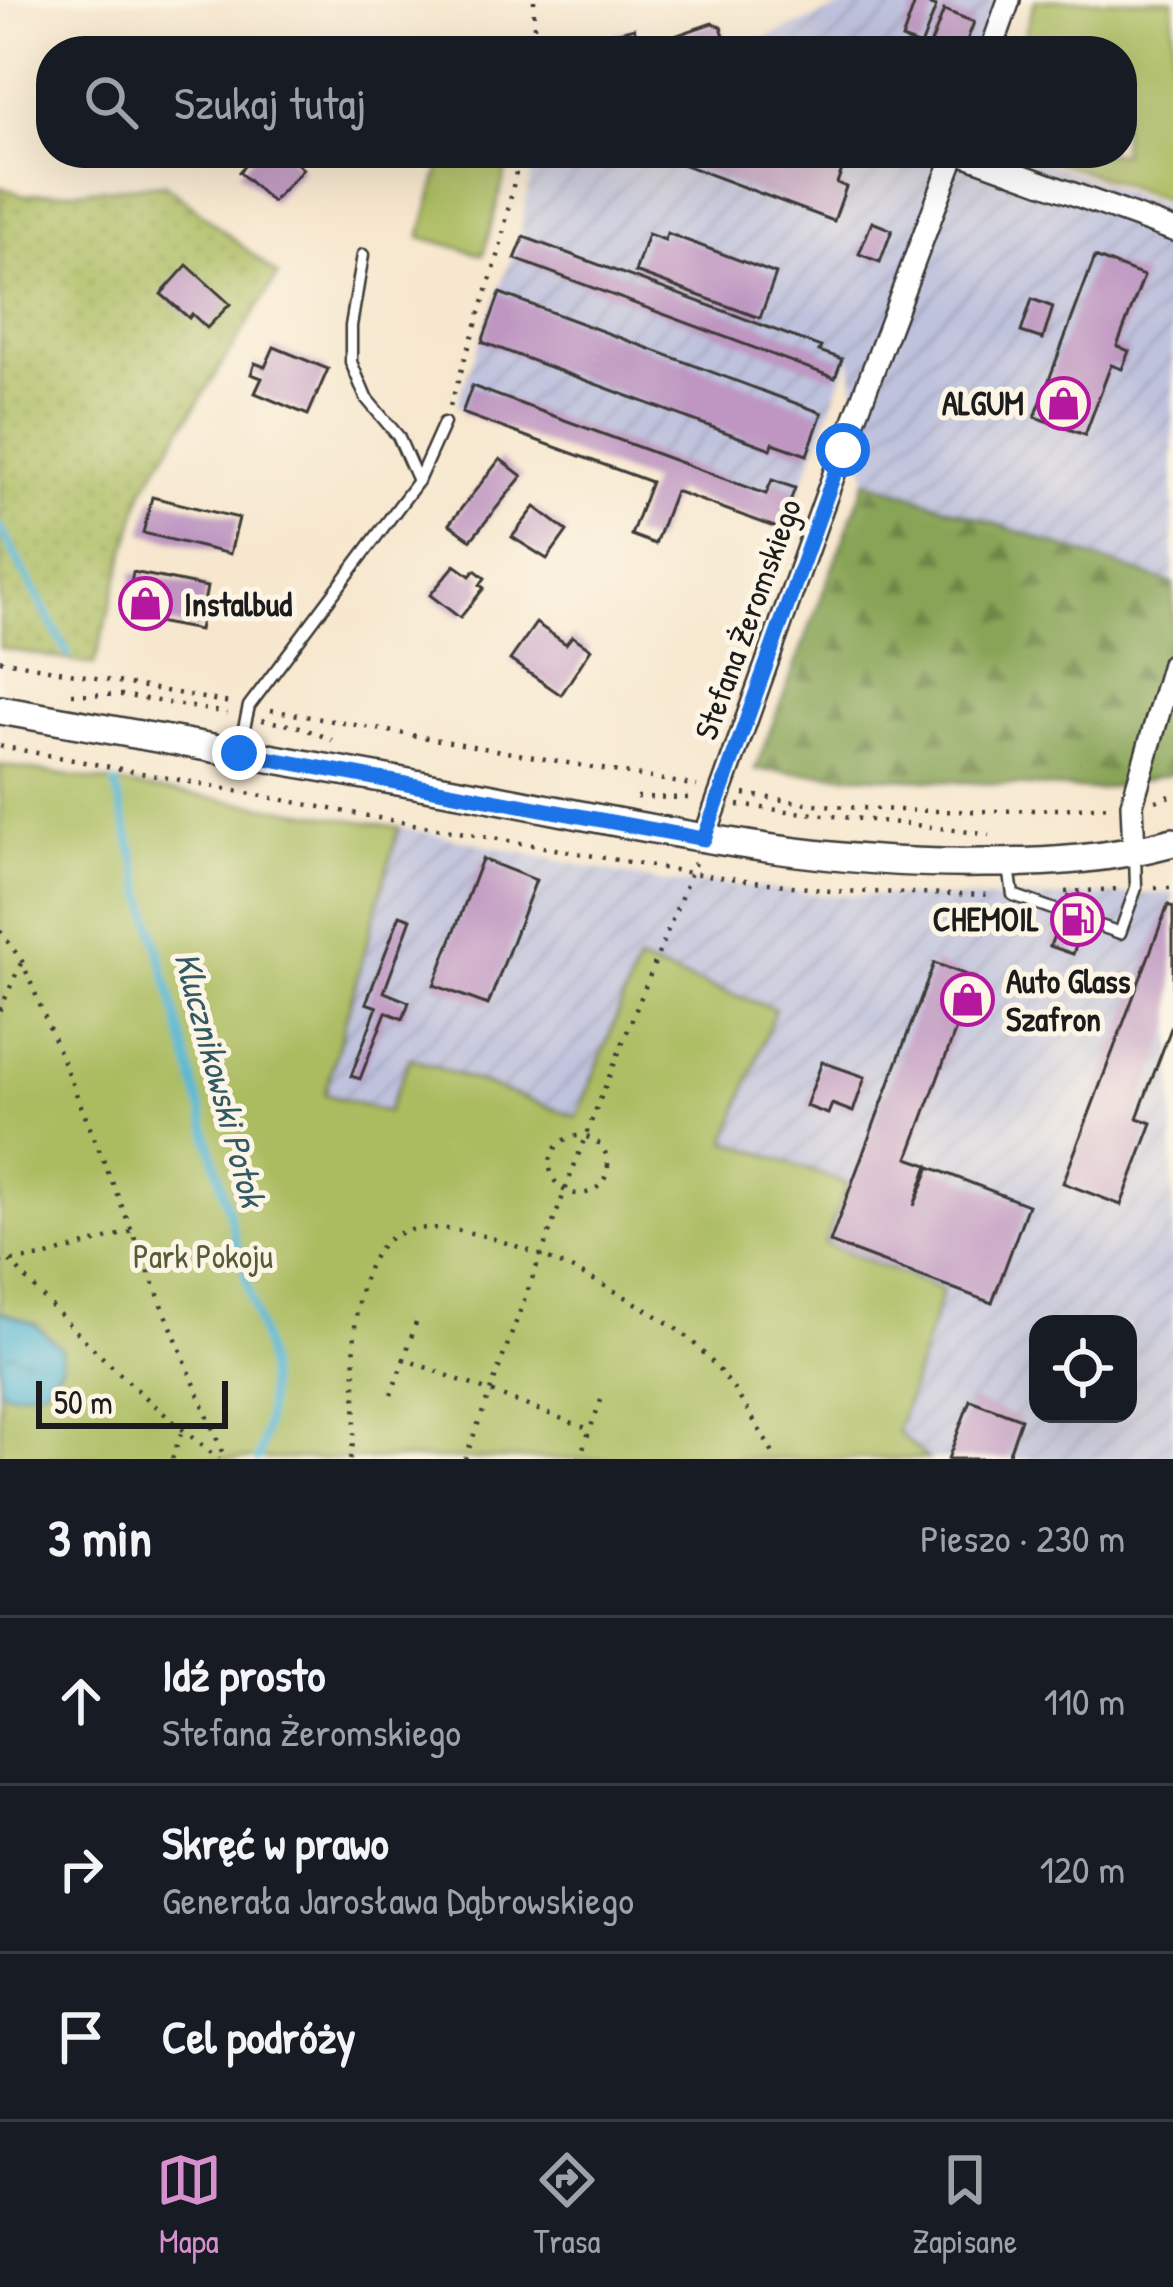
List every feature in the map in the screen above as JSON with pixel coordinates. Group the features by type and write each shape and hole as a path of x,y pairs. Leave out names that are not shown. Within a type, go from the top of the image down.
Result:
{"street":[{"path":"997,36 1010,0"},
{"name":"Stefana Żeromskiego","path":"704,839 843,450 951,168"},
{"path":"999,168 1173,230"},
{"path":"1134,852 1132,804 1173,664"},
{"path":"0,710 775,851 915,864 1006,850 1134,852 1173,842"}],"lane":[{"path":"363,254 350,326 351,362 366,398 398,436 418,481"},
{"path":"239,753 249,706 418,481 444,423"},
{"path":"1006,850 1013,895 1120,933 1136,888 1134,852"}],"path":[{"path":"533,0 534,36"},
{"path":"444,423 499,253 517,168"},
{"path":"0,660 817,816 920,824 1006,850"},
{"path":"719,796 929,812 1148,803 1173,795"},
{"path":"465,1459 585,1137 704,839"},
{"path":"0,931 22,961 222,1459"},
{"path":"0,1010 22,961"},
{"path":"585,1137 602,1148 606,1175 584,1194 565,1191 553,1178 551,1160 560,1144 585,1137"},
{"path":"350,1459 358,1294 378,1248 407,1230 499,1239 583,1272 683,1334 722,1372 776,1459"},
{"path":"0,1262 44,1257 133,1231"},
{"path":"10,1261 68,1327 145,1400 222,1459"},
{"path":"391,1395 416,1322"},
{"path":"404,1359 589,1429"},
{"path":"579,1459 604,1392"},
{"path":"172,1459 183,1430"}],"shaded area":[{"path":"860,0 1003,0 999,36 770,36"},
{"path":"532,168 1061,168 1173,210 1173,584 866,480 850,356 785,529 456,406 521,231"},
{"path":"399,827 665,883 715,883 815,894 995,899 1173,893 1173,1459 928,1459 897,1432 942,1290 823,1244 847,1184 727,1141 774,1010 577,1117 410,1058 387,1113 324,1093"}],"green space":[{"path":"1035,0 1173,0 1173,203 1075,168 1137,168 1137,36 1024,36"},
{"path":"440,168 507,168 483,255 420,237"},
{"path":"165,184 278,275 143,490 94,665 0,648 0,187 24,195"},
{"path":"866,480 1173,584 1173,774 1096,790 755,770"},
{"name":"Park Pokoju","path":"0,765 399,827 325,1094 387,1112 410,1058 577,1117 638,962 775,1009 727,1141 848,1184 824,1244 943,1290 897,1432 928,1459 0,1459"}],"water":[{"path":"0,1311 35,1324 61,1348 61,1366 45,1388 0,1391"}],"building":[{"path":"916,0 936,7 925,36 903,36"},
{"path":"944,10 974,22 969,36 934,36"},
{"path":"712,23 721,27 724,36 675,36"},
{"path":"634,28 636,36 616,36 615,33"},
{"path":"243,168 303,169 272,202 239,172"},
{"path":"693,168 842,168 837,183 846,187 834,221"},
{"path":"872,222 892,230 880,262 859,254"},
{"path":"667,233 776,274 760,318 635,272 648,234 665,240"},
{"path":"524,237 821,347 819,351 842,359 835,378 515,259"},
{"path":"1095,257 1144,276 1117,346 1129,351 1122,369 1111,365 1085,435 1035,417"},
{"path":"187,265 230,304 207,328 161,294"},
{"path":"500,293 822,413 807,455 773,443 771,449 482,342"},
{"path":"1032,299 1053,307 1043,339 1021,332"},
{"path":"274,347 328,369 308,415 255,393 262,378 251,374 255,363 265,367"},
{"path":"472,386 766,494 772,480 795,488 780,529 675,491 655,544 631,535 651,482 462,413"},
{"path":"500,459 522,476 471,540 449,524"},
{"path":"152,497 239,518 230,554 143,533"},
{"path":"535,507 567,531 547,559 512,537"},
{"path":"455,565 470,576 475,570 485,578 480,585 484,588 460,618 430,595"},
{"path":"133,572 207,587 199,630 125,616"},
{"path":"536,623 566,644 572,636 591,649 561,695 510,660"},
{"path":"482,859 536,880 488,1005 434,985"},
{"path":"1069,896 1092,905 1073,954 1050,946"},
{"path":"1168,905 1173,907 1173,1023 1137,1118 1152,1123 1121,1205 1063,1183"},
{"path":"400,915 411,919 384,992 409,1002 403,1019 386,1012 360,1079 351,1076 377,1007 366,1003"},
{"path":"934,963 975,978 908,1158 928,1165 914,1206 930,1167 1028,1205 992,1303 830,1242"},
{"path":"822,1062 865,1077 853,1112 832,1104 828,1114 806,1106"},
{"path":"970,1400 1021,1419 1007,1459 948,1459"}],"waterway":[{"name":"Klucznikowski Potok","path":"0,527 68,654"},
{"name":"Klucznikowski Potok","path":"115,784 265,1350 268,1405 258,1459"}],"place":[{"name":"ALGUM","path":"1063,403"},
{"name":"Instalbud","path":"145,604"},
{"name":"CHEMOIL","path":"1078,919"},
{"name":"Auto Glass Szafron","path":"967,1000"}],"route":[{"path":"239,753 704,839 843,450"}]}
